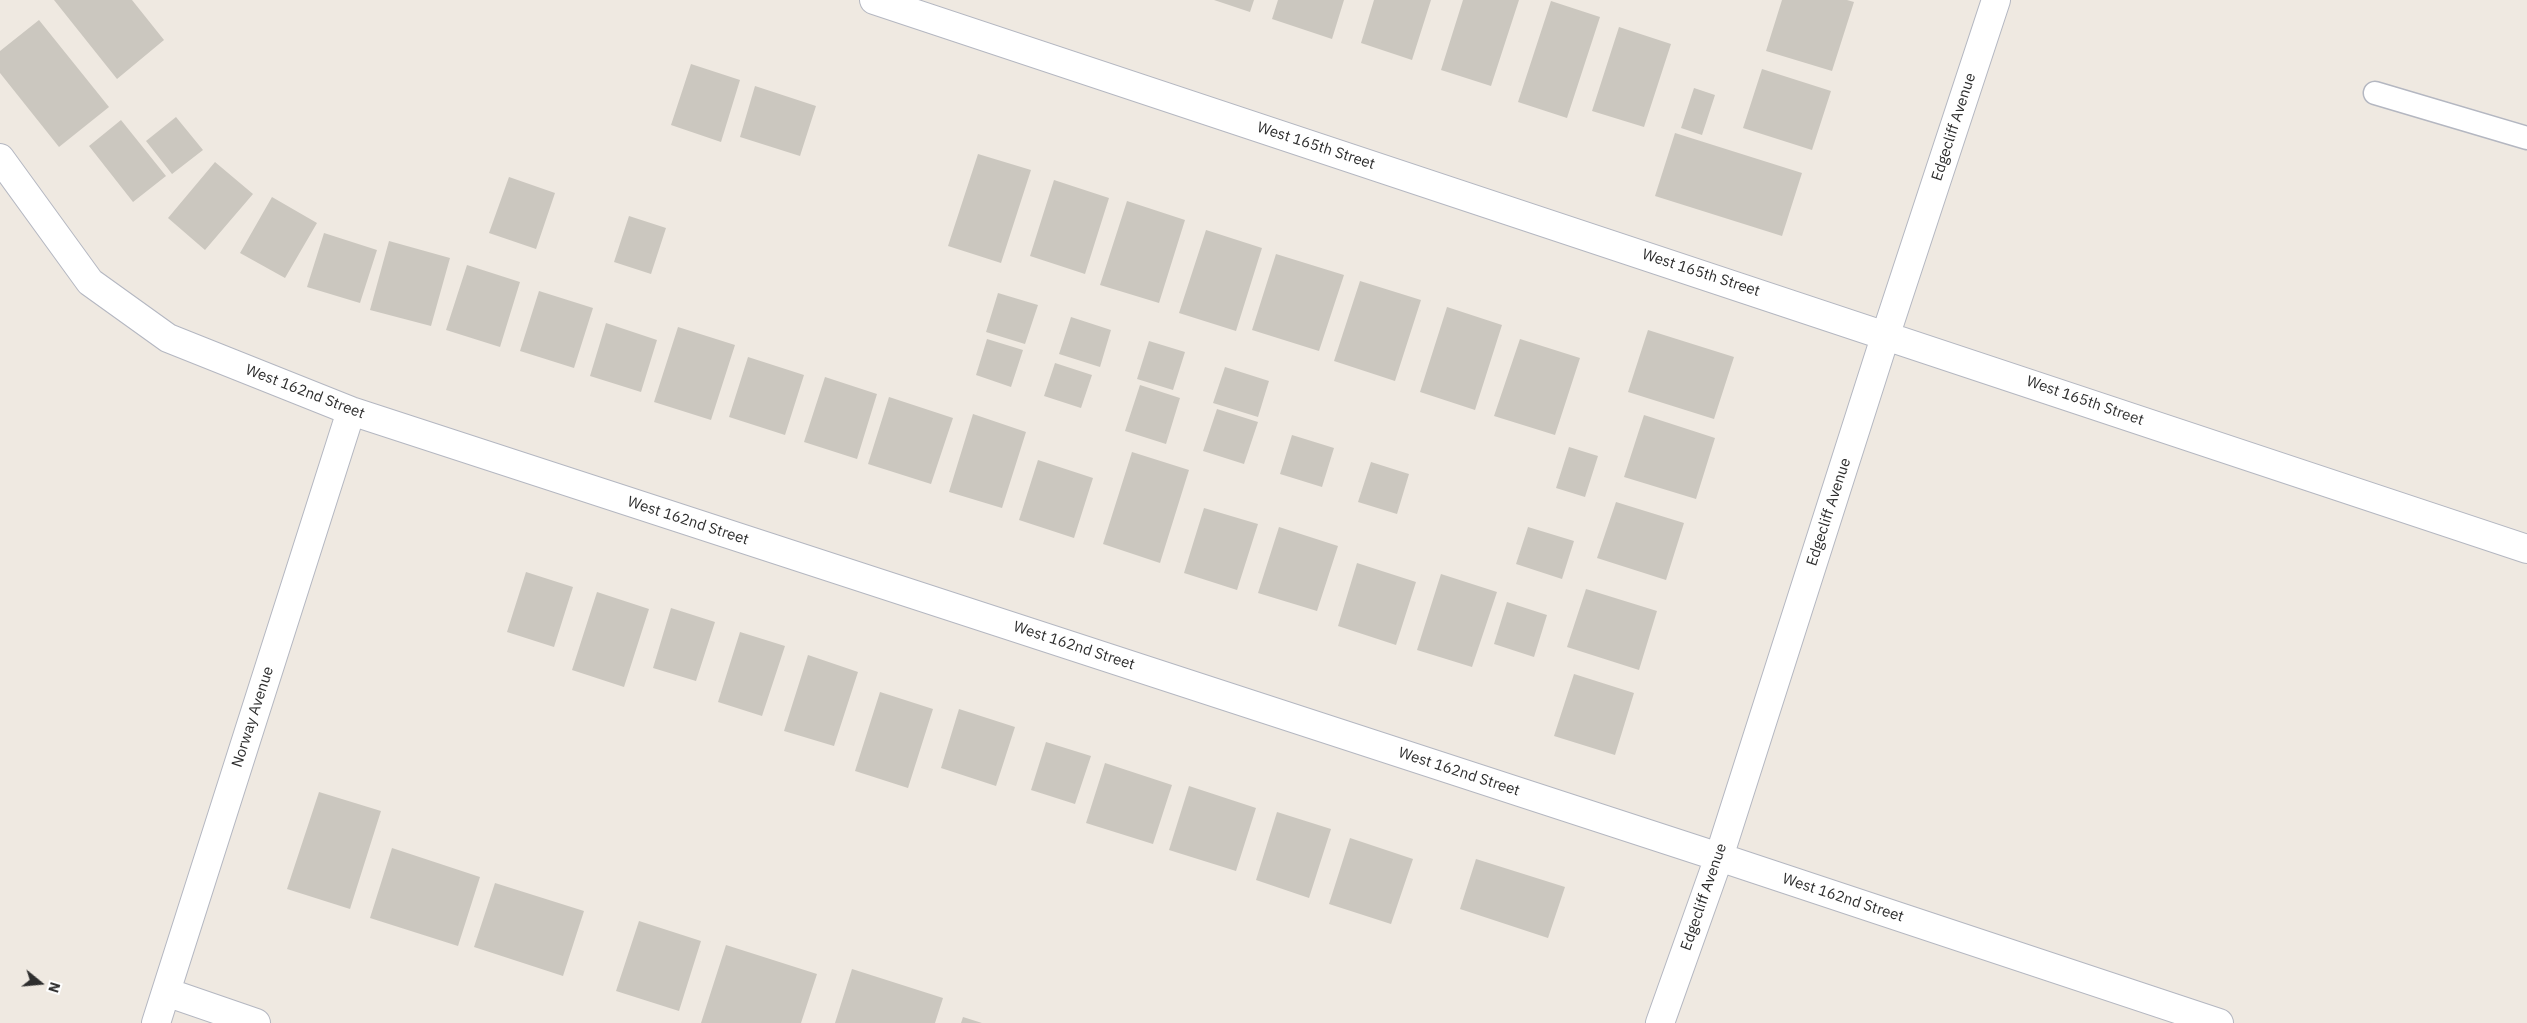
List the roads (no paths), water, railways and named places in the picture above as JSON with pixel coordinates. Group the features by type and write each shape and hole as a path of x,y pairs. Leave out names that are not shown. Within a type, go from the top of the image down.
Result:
{"street":[{"name":"West 165th Street","path":"874,0 1886,334 2527,549"},
{"name":"Edgecliff Avenue","path":"1660,1023 1719,857 1886,334 1996,0"},
{"name":"West 162nd Street","path":"0,158 90,282 168,338 351,411 1719,857 2219,1023"},
{"name":"Norway Avenue","path":"156,1023 351,411"},
{"path":"166,992 256,1023"}],"lane":[{"path":"2375,93 2527,138"}]}
